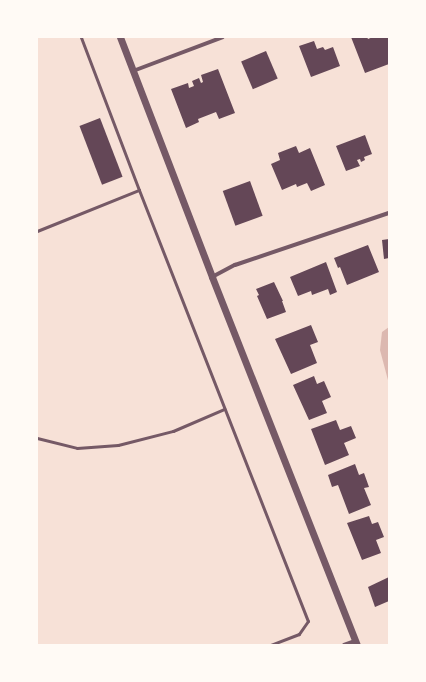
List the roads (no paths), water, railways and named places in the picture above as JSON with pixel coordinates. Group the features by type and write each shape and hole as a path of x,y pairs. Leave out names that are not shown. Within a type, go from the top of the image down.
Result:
{"street":[{"path":"120,37 212,277 356,643 344,645"},
{"path":"133,71 223,37"},
{"path":"212,277 235,265 389,213"}],"lane":[{"path":"81,37 138,190 308,621 299,634 270,645"},
{"path":"37,230 138,190"},
{"path":"37,438 77,448 118,445 173,431 224,409"}]}
